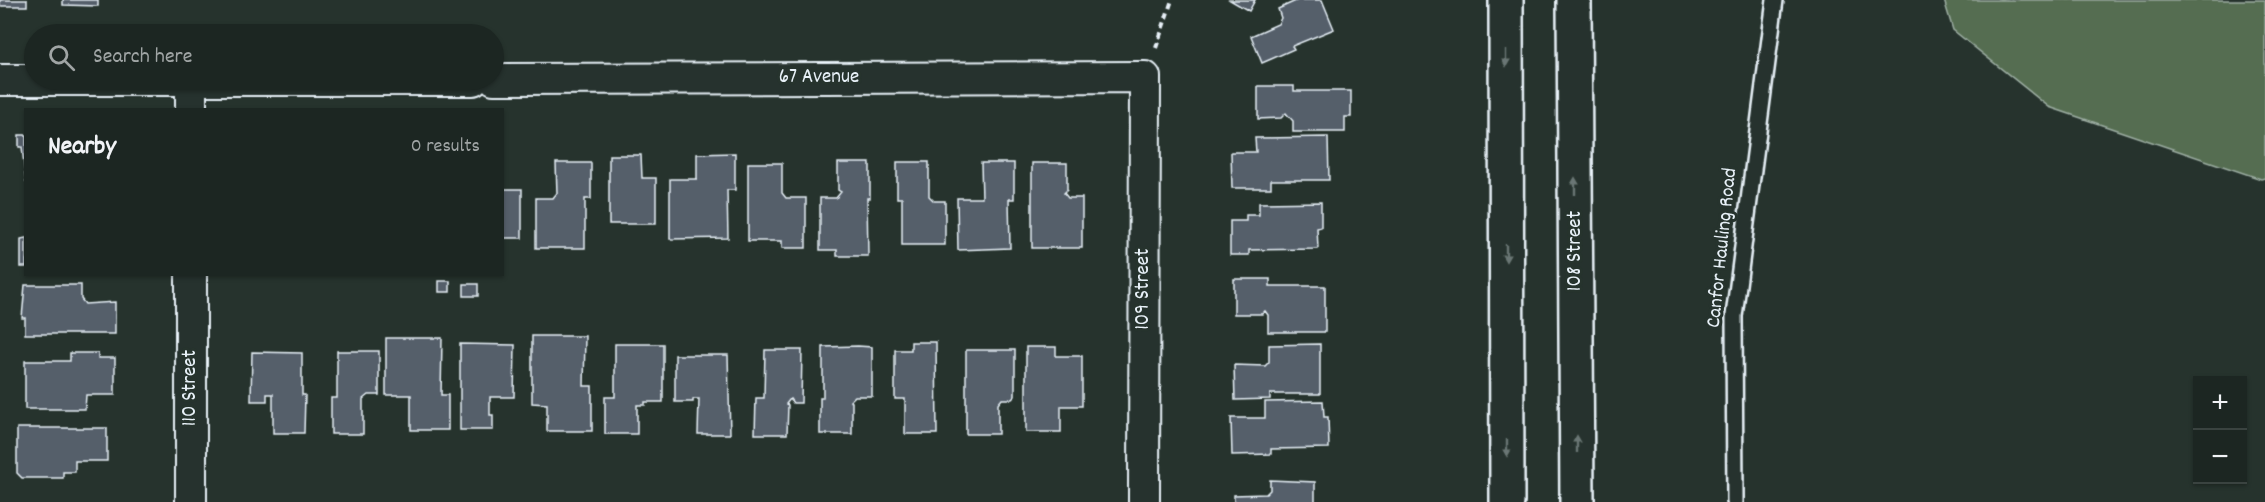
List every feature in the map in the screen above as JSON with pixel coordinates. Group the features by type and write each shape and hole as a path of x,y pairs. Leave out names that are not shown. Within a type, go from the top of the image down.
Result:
{"main road":[{"path":"1506,0 1507,502"},
{"name":"108 Street","path":"1574,0 1577,502"}],"street":[{"name":"67 Avenue","path":"504,79 1145,77"},
{"name":"109 Street","path":"1144,502 1145,77"},
{"path":"0,80 24,82"},
{"path":"127,90 191,95 285,90"},
{"name":"110 Street","path":"191,276 191,502"}],"lane":[{"name":"Canfor Hauling Road","path":"1735,502 1734,316 1775,0"}],"path":[{"path":"1145,77 1172,0"}],"green space":[{"path":"1944,0 2265,0 2265,178 2261,179 2049,107 1953,30"}],"building":[{"path":"0,0 27,0 27,6 0,6"},
{"path":"63,0 98,0 98,6 63,5"},
{"path":"1230,0 1255,0 1249,11"},
{"path":"1298,0 1322,0 1334,29 1292,46 1294,49 1262,63 1251,36 1278,24 1281,18 1278,9"},
{"path":"1258,86 1294,86 1294,91 1351,91 1351,117 1345,117 1345,132 1293,132 1293,121 1286,113 1281,118 1258,119"},
{"path":"19,135 24,135 24,165 22,147 19,147"},
{"path":"1328,137 1329,180 1271,180 1271,188 1232,188 1231,152 1256,152 1255,138"},
{"path":"735,153 735,190 727,190 728,238 670,239 670,179 697,179 697,154"},
{"path":"609,155 641,155 642,178 656,178 656,224 609,224"},
{"path":"897,162 929,162 929,196 934,201 945,201 945,245 902,245 902,198 897,198"},
{"path":"556,163 591,163 591,199 585,199 585,248 536,248 536,198 553,198 557,193"},
{"path":"748,163 782,163 782,193 786,198 806,198 806,248 782,248 782,241 748,241"},
{"path":"838,163 870,163 870,198 867,198 868,256 837,256 837,250 820,250 820,198 836,198 841,192 838,190"},
{"path":"981,163 1014,163 1014,199 1009,199 1010,248 958,250 957,198 982,198"},
{"path":"1032,163 1067,163 1067,190 1064,193 1068,198 1082,198 1082,248 1032,248"},
{"path":"504,189 522,189 522,238 504,238"},
{"path":"1321,202 1321,227 1317,228 1318,249 1249,250 1249,255 1230,255 1230,221 1246,221 1246,215 1259,215 1259,203"},
{"path":"24,238 24,267 21,267 21,239"},
{"path":"1234,279 1270,279 1270,286 1325,286 1325,332 1268,332 1268,315 1265,311 1262,314 1234,314"},
{"path":"439,281 450,281 450,292 439,292"},
{"path":"464,284 478,284 478,296 464,296"},
{"path":"25,285 81,285 81,299 85,304 115,302 115,334 25,334 25,318 22,318"},
{"path":"532,336 585,336 584,386 592,386 592,431 547,431 547,404 532,403"},
{"path":"386,338 442,338 441,395 448,395 448,430 411,430 411,395 386,395"},
{"path":"911,342 936,342 937,434 905,434 905,399 895,399 895,350 911,350"},
{"path":"460,344 515,345 514,397 490,397 493,430 460,430"},
{"path":"615,344 663,344 663,402 645,402 645,405 637,405 637,434 605,434 605,397 615,397"},
{"path":"1320,344 1320,394 1270,394 1270,399 1235,400 1234,365 1265,366 1269,362 1269,345"},
{"path":"823,347 872,347 872,396 855,396 850,401 852,402 852,434 820,434"},
{"path":"1026,347 1056,347 1056,356 1082,356 1082,406 1061,406 1061,432 1026,432"},
{"path":"765,350 802,350 801,403 793,403 790,399 786,404 788,405 787,434 755,434 756,398 764,398"},
{"path":"966,350 1015,350 1015,396 1012,399 1002,399 998,404 998,434 966,434"},
{"path":"337,351 379,351 379,395 368,395 363,399 363,434 331,434 331,398 337,398"},
{"path":"252,352 302,353 302,395 305,395 304,433 273,433 273,394 267,394 267,401 251,401"},
{"path":"70,353 98,353 98,358 115,358 115,395 86,395 85,409 25,409 25,361 70,361"},
{"path":"675,355 728,355 730,434 698,434 699,399 693,399 693,402 675,402"},
{"path":"1323,401 1324,417 1328,417 1329,448 1271,449 1271,454 1232,455 1231,418 1265,418 1265,402"},
{"path":"17,428 107,428 107,461 75,461 75,472 63,472 63,478 22,478 17,473"},
{"path":"1270,480 1315,482 1315,502 1234,502 1234,495 1266,494 1270,490"}]}
